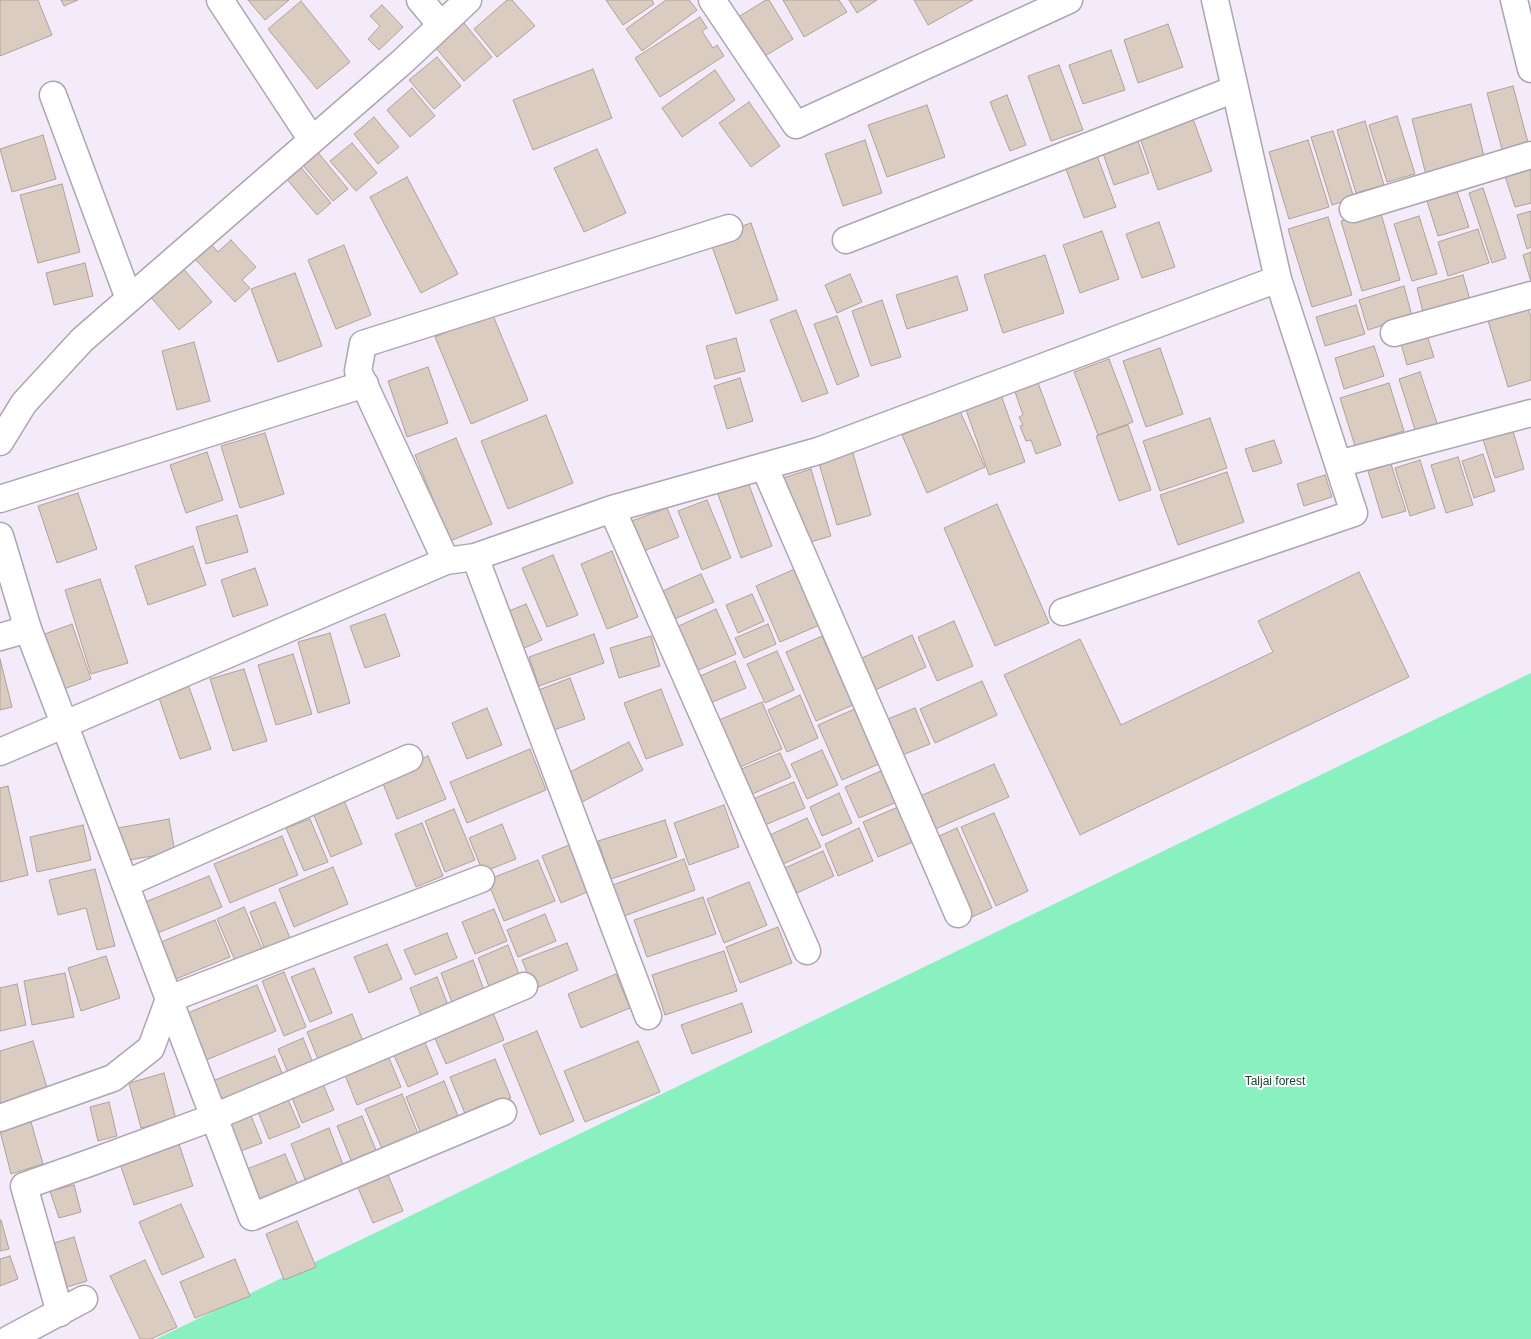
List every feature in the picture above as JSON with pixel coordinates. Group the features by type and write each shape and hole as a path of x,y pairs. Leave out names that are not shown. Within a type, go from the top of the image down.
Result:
{"street":[{"path":"220,0 312,140"},
{"path":"420,0 441,25"},
{"path":"0,442 24,403 82,340 402,62 468,0"},
{"path":"712,0 796,125 1069,0"},
{"path":"1063,612 1354,514 1278,279 1215,0"},
{"path":"1514,0 1531,69"},
{"path":"846,240 1235,89"},
{"path":"53,95 129,299"},
{"path":"1353,209 1531,156"},
{"path":"446,561 358,371 363,344 729,228"},
{"path":"0,752 446,561 475,557 612,509 818,451 1278,279"},
{"path":"1394,333 1531,295"},
{"path":"0,498 365,384"},
{"path":"1338,464 1531,413"},
{"path":"764,466 958,914"},
{"path":"612,509 808,951"},
{"path":"0,536 28,629 252,1216 503,1112"},
{"path":"475,557 648,1016"},
{"path":"0,637 28,629"},
{"path":"125,884 409,758"},
{"path":"0,1118 113,1078 151,1048 169,999 480,879"},
{"path":"60,1313 24,1186 214,1117 524,986"},
{"path":"9,1339 84,1299"}],"green space":[{"name":"Taljai forest","path":"1531,673 1531,1339 156,1339"}],"building":[{"path":"0,0 38,0 52,35 0,56"},
{"path":"61,0 78,0 64,6"},
{"path":"248,0 289,0 265,20"},
{"path":"507,0 512,0 535,26 497,57 474,29"},
{"path":"606,0 652,0 654,4 623,25"},
{"path":"666,0 689,0 697,10 642,51 626,29"},
{"path":"769,0 793,39 755,62 730,22"},
{"path":"783,0 839,0 847,12 804,37"},
{"path":"849,0 877,0 857,13"},
{"path":"914,0 973,0 928,25"},
{"path":"301,1 350,62 317,89 268,29"},
{"path":"382,5 403,27 379,50 368,39 380,26 370,16"},
{"path":"700,17 707,28 702,31 713,48 717,45 724,56 660,97 635,58"},
{"path":"464,23 492,57 464,81 435,47"},
{"path":"1168,24 1183,67 1138,83 1124,40"},
{"path":"1111,50 1125,90 1083,104 1069,65"},
{"path":"437,57 461,86 434,109 409,80"},
{"path":"1059,65 1083,130 1051,141 1028,76"},
{"path":"593,69 612,118 533,150 513,100"},
{"path":"715,70 735,100 682,137 662,108"},
{"path":"1513,86 1529,146 1503,153 1487,93"},
{"path":"412,88 435,116 410,137 387,110"},
{"path":"1007,95 1026,145 1010,151 990,102"},
{"path":"749,102 780,146 751,167 719,123"},
{"path":"1471,104 1485,160 1426,175 1412,119"},
{"path":"927,105 945,157 887,177 868,125"},
{"path":"1397,116 1415,174 1387,182 1369,125"},
{"path":"374,117 399,147 378,164 354,134"},
{"path":"1193,119 1212,171 1158,190 1140,138"},
{"path":"1365,121 1384,185 1356,193 1337,130"},
{"path":"1333,131 1354,198 1332,205 1311,137"},
{"path":"1135,133 1149,173 1114,185 1100,145"},
{"path":"43,135 56,179 12,192 0,149"},
{"path":"865,140 882,193 843,206 825,154"},
{"path":"1308,140 1329,207 1289,219 1269,152"},
{"path":"352,143 377,173 356,191 330,161"},
{"path":"597,149 626,213 584,232 554,168"},
{"path":"316,150 348,189 333,201 301,163"},
{"path":"1095,150 1116,207 1084,218 1063,161"},
{"path":"1531,161 1531,203 1515,207 1503,170"},
{"path":"299,165 331,203 317,215 285,177"},
{"path":"407,177 458,274 421,293 370,197"},
{"path":"62,184 80,252 38,263 20,195"},
{"path":"1483,188 1506,258 1492,263 1469,193"},
{"path":"1457,191 1469,227 1438,236 1427,201"},
{"path":"1380,210 1400,280 1362,291 1341,221"},
{"path":"1531,211 1531,247 1527,249 1517,215"},
{"path":"1419,216 1437,274 1412,281 1394,224"},
{"path":"1328,217 1352,295 1312,307 1288,229"},
{"path":"1159,222 1175,267 1142,278 1126,234"},
{"path":"751,223 778,300 736,314 709,238"},
{"path":"1478,229 1489,263 1448,276 1438,242"},
{"path":"1102,231 1119,279 1080,293 1063,245"},
{"path":"231,240 256,267 242,280 250,288 235,302 195,259 211,244 218,252"},
{"path":"344,245 371,315 336,329 308,260"},
{"path":"1531,252 1531,282 1523,255"},
{"path":"1045,255 1064,313 1003,333 984,275"},
{"path":"85,263 93,296 54,305 46,273"},
{"path":"182,267 212,302 179,330 149,295"},
{"path":"295,273 322,346 278,362 251,289"},
{"path":"850,274 862,302 837,313 825,285"},
{"path":"1463,275 1472,307 1425,320 1417,288"},
{"path":"957,276 968,310 907,329 896,295"},
{"path":"1404,286 1412,316 1368,330 1359,300"},
{"path":"882,300 901,357 871,366 852,311"},
{"path":"1526,302 1531,317 1531,380 1508,387 1486,314"},
{"path":"1356,305 1365,334 1325,346 1316,317"},
{"path":"796,310 828,393 802,402 770,320"},
{"path":"492,313 528,400 471,424 435,337"},
{"path":"837,316 859,376 837,385 814,324"},
{"path":"1425,329 1434,357 1407,365 1399,337"},
{"path":"736,338 745,371 715,379 706,346"},
{"path":"194,342 210,401 177,410 162,351"},
{"path":"1374,346 1384,376 1344,389 1335,358"},
{"path":"1160,348 1183,414 1146,427 1123,361"},
{"path":"1109,359 1133,422 1098,435 1074,372"},
{"path":"428,367 448,423 407,437 388,381"},
{"path":"1420,372 1439,429 1417,436 1399,379"},
{"path":"740,378 753,421 727,429 714,386"},
{"path":"1037,380 1061,445 1036,454 1031,440 1026,441 1020,426 1023,425 1019,417 1023,415 1014,389"},
{"path":"1389,383 1404,431 1355,446 1340,398"},
{"path":"1001,395 1025,462 989,475 965,407"},
{"path":"959,409 985,467 927,493 902,435"},
{"path":"546,415 573,483 508,509 481,441"},
{"path":"1210,418 1227,468 1160,491 1143,441"},
{"path":"1511,424 1524,469 1495,478 1481,433"},
{"path":"1128,425 1151,490 1119,501 1096,436"},
{"path":"265,433 284,494 240,508 221,446"},
{"path":"456,438 492,524 450,541 415,455"},
{"path":"1274,440 1282,463 1253,472 1245,449"},
{"path":"852,450 871,515 837,525 818,460"},
{"path":"207,452 223,500 186,513 170,465"},
{"path":"1483,454 1495,491 1474,498 1462,461"},
{"path":"1458,457 1473,505 1446,513 1431,465"},
{"path":"1420,460 1435,508 1410,516 1395,468"},
{"path":"1391,464 1406,511 1382,518 1368,471"},
{"path":"811,469 831,536 800,545 780,479"},
{"path":"1227,472 1244,522 1178,545 1160,495"},
{"path":"1325,475 1332,497 1304,506 1297,484"},
{"path":"746,477 772,546 741,558 716,489"},
{"path":"78,493 97,549 57,563 38,506"},
{"path":"707,500 731,558 702,570 678,511"},
{"path":"997,504 1049,623 995,646 944,528"},
{"path":"667,508 679,537 641,552 629,522"},
{"path":"237,515 248,552 206,564 196,527"},
{"path":"193,546 206,585 148,605 135,566"},
{"path":"612,551 638,617 607,629 581,564"},
{"path":"553,555 578,615 547,627 522,568"},
{"path":"255,568 268,605 233,617 221,580"},
{"path":"797,568 822,624 780,642 756,586"},
{"path":"1359,572 1409,677 1080,835 1004,675 1080,639 1121,725 1273,652 1258,621"},
{"path":"701,574 714,602 670,621 658,593"},
{"path":"100,579 128,663 91,674 65,590"},
{"path":"752,594 764,621 738,633 726,605"},
{"path":"526,604 542,640 520,650 504,613"},
{"path":"716,609 736,654 689,674 670,630"},
{"path":"385,614 400,656 365,668 350,626"},
{"path":"954,621 973,666 937,681 918,637"},
{"path":"72,624 91,679 61,690 42,635"},
{"path":"768,624 776,644 744,658 735,638"},
{"path":"330,633 350,703 318,713 298,642"},
{"path":"594,634 604,663 539,686 529,657"},
{"path":"912,635 926,667 864,695 851,663"},
{"path":"651,636 660,666 619,678 610,648"},
{"path":"822,636 853,705 816,721 786,652"},
{"path":"777,651 794,690 765,703 747,664"},
{"path":"293,654 312,714 276,725 258,665"},
{"path":"0,659 12,707 0,710"},
{"path":"735,661 746,688 703,706 691,680"},
{"path":"244,669 267,741 233,751 210,679"},
{"path":"570,678 585,719 551,731 536,691"},
{"path":"982,681 997,715 935,743 920,709"},
{"path":"188,684 211,749 180,759 158,695"},
{"path":"661,689 683,745 646,759 624,703"},
{"path":"800,695 818,738 787,752 768,710"},
{"path":"762,702 782,749 740,767 719,720"},
{"path":"487,708 502,745 467,759 452,723"},
{"path":"857,708 881,763 842,780 818,725"},
{"path":"915,708 930,744 895,758 880,722"},
{"path":"629,742 643,770 580,803 566,774"},
{"path":"530,749 546,790 467,823 450,782"},
{"path":"822,750 838,785 807,799 791,764"},
{"path":"780,753 791,777 750,795 739,770"},
{"path":"428,756 446,799 397,819 380,776"},
{"path":"994,764 1009,797 933,830 918,797"},
{"path":"883,770 897,802 859,818 845,787"},
{"path":"794,782 805,808 765,825 753,799"},
{"path":"8,786 28,875 0,882 0,788"},
{"path":"341,793 362,844 331,857 310,806"},
{"path":"839,793 852,823 822,836 810,807"},
{"path":"724,805 739,847 689,865 674,823"},
{"path":"898,807 913,842 878,857 863,822"},
{"path":"454,809 475,860 445,872 425,821"},
{"path":"994,813 1028,891 996,906 961,827"},
{"path":"807,818 821,847 783,864 770,835"},
{"path":"169,819 175,852 118,862 112,829"},
{"path":"310,819 328,862 304,871 286,828"},
{"path":"665,820 677,857 611,879 598,841"},
{"path":"422,823 443,876 416,887 395,834"},
{"path":"502,824 516,859 483,872 469,838"},
{"path":"83,825 91,860 37,872 30,837"},
{"path":"859,828 873,861 838,876 825,844"},
{"path":"957,828 992,908 963,921 928,841"},
{"path":"282,836 298,875 230,903 214,864"},
{"path":"574,843 592,890 561,903 542,856"},
{"path":"823,851 834,876 797,893 785,868"},
{"path":"684,859 695,890 624,916 613,885"},
{"path":"538,860 555,901 504,921 487,880"},
{"path":"333,867 348,904 294,927 279,889"},
{"path":"95,869 115,946 97,950 86,908 58,915 49,880"},
{"path":"209,876 222,907 155,934 143,903"},
{"path":"749,882 767,925 724,943 707,899"},
{"path":"703,897 716,934 647,957 634,920"},
{"path":"275,902 293,945 267,955 250,912"},
{"path":"244,907 263,951 236,963 217,919"},
{"path":"494,909 507,941 475,954 462,922"},
{"path":"545,914 556,941 518,957 507,930"},
{"path":"215,920 230,957 171,981 156,944"},
{"path":"778,927 792,963 740,983 726,947"},
{"path":"447,933 457,958 415,975 404,950"},
{"path":"567,943 578,970 534,989 522,960"},
{"path":"387,944 402,979 369,993 354,957"},
{"path":"508,945 520,977 490,989 478,958"},
{"path":"724,951 737,991 665,1015 652,975"},
{"path":"106,956 120,998 81,1011 68,968"},
{"path":"473,960 485,993 453,1005 441,973"},
{"path":"314,968 332,1013 310,1022 291,977"},
{"path":"284,972 306,1027 284,1036 262,981"},
{"path":"65,973 74,1017 32,1025 24,981"},
{"path":"616,974 630,1008 581,1028 568,994"},
{"path":"437,977 450,1010 423,1021 410,988"},
{"path":"17,984 26,1025 0,1031 0,988"},
{"path":"257,985 276,1031 199,1063 180,1016"},
{"path":"742,1003 752,1032 692,1054 681,1025"},
{"path":"493,1013 504,1040 446,1064 434,1036"},
{"path":"352,1014 365,1046 320,1064 307,1032"},
{"path":"537,1031 574,1121 540,1135 503,1045"},
{"path":"303,1038 317,1073 292,1082 278,1049"},
{"path":"424,1040 438,1074 408,1087 393,1053"},
{"path":"33,1041 48,1091 0,1105 0,1051"},
{"path":"638,1041 660,1092 585,1122 564,1071"},
{"path":"275,1056 286,1083 216,1111 205,1084"},
{"path":"389,1058 401,1087 357,1105 345,1075"},
{"path":"495,1059 511,1098 466,1116 450,1077"},
{"path":"164,1073 176,1119 141,1128 129,1083"},
{"path":"444,1081 460,1121 422,1136 406,1097"},
{"path":"322,1082 334,1110 302,1123 291,1095"},
{"path":"402,1094 419,1136 383,1151 365,1109"},
{"path":"286,1095 300,1127 269,1139 256,1107"},
{"path":"109,1102 117,1136 98,1141 90,1107"},
{"path":"251,1116 262,1143 233,1154 222,1128"},
{"path":"362,1116 380,1160 355,1170 337,1126"},
{"path":"31,1122 43,1164 11,1174 0,1131"},
{"path":"329,1128 344,1167 306,1182 291,1144"},
{"path":"177,1138 193,1186 134,1205 118,1158"},
{"path":"285,1154 299,1187 261,1203 247,1169"},
{"path":"386,1170 403,1211 373,1223 356,1183"},
{"path":"74,1185 81,1212 59,1218 50,1191"},
{"path":"181,1204 204,1257 162,1275 139,1222"},
{"path":"0,1220 9,1249 0,1251"},
{"path":"297,1221 316,1267 284,1280 266,1234"},
{"path":"74,1237 87,1281 67,1287 54,1243"},
{"path":"10,1256 18,1279 0,1286 0,1259"},
{"path":"235,1259 250,1296 195,1318 180,1282"},
{"path":"145,1260 177,1327 151,1339 140,1339 110,1276"}]}
